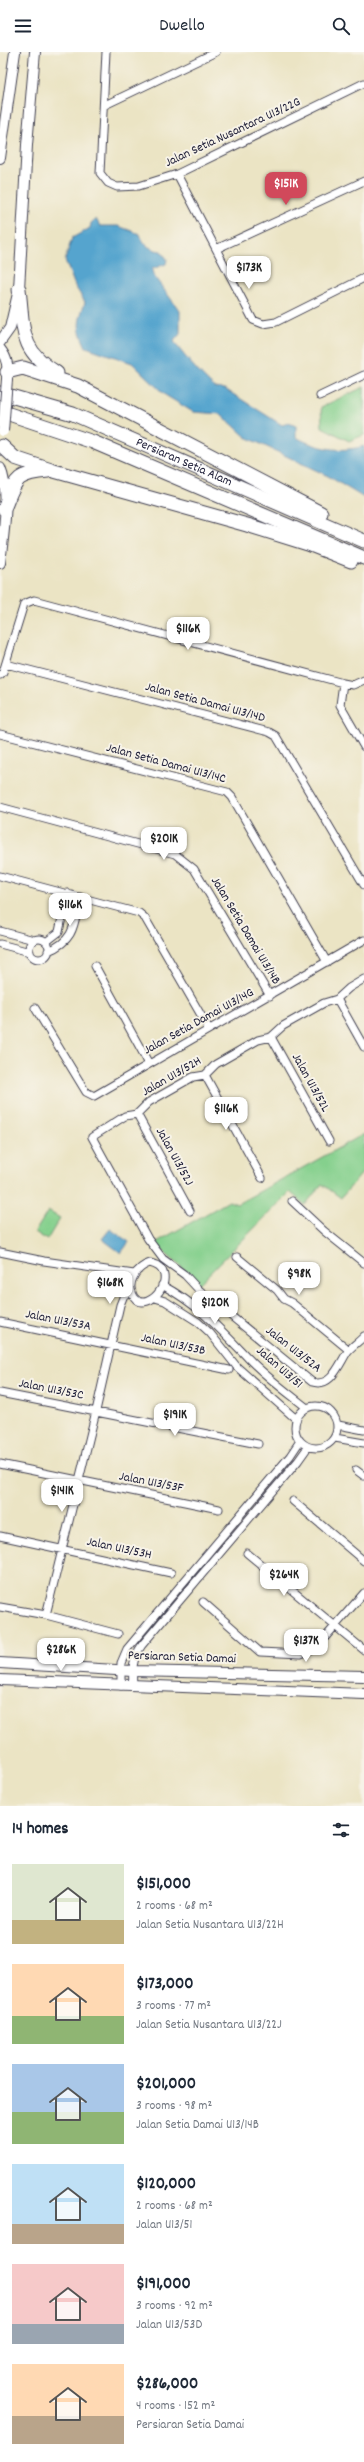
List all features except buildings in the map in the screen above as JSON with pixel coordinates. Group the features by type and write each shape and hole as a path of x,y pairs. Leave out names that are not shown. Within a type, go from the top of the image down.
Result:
{"highway":[{"path":"19,289 26,341 33,356 44,365 78,386 320,512 351,534"},
{"path":"7,376 24,368 78,386"},
{"name":"Persiaran Setia Alam","path":"0,393 73,414 351,534 364,541"},
{"name":"Persiaran Setia Alam","path":"0,412 93,442 364,558"},
{"path":"1,447 15,458 54,471 247,525 308,544 364,566"},
{"path":"4,509 20,478 28,473 54,471"}],"street":[{"path":"0,158 15,52"},
{"path":"0,342 10,328 19,289 35,52"},
{"path":"106,52 105,105 216,52"},
{"name":"Jalan Setia Nusantara U13/22G","path":"105,105 100,173 108,183 117,186 139,186 177,174 364,83"},
{"path":"177,174 253,320 263,324 276,322 364,278"},
{"path":"216,249 364,181"},
{"path":"0,349 5,356 7,376 1,447"},
{"path":"320,396 364,375"},
{"path":"0,468 4,477 4,509 0,563"},
{"path":"0,675 6,664 24,604 28,601 39,601 343,683 353,685 364,680"},
{"name":"Jalan Setia Damai U13/14D","path":"6,664 162,703 269,732 276,736 364,885"},
{"path":"343,683 340,705 364,747"},
{"name":"Jalan Setia Damai U13/14C","path":"0,734 227,792 232,797 327,962"},
{"name":"Jalan Setia Damai U13/14B","path":"0,806 175,854 184,860 194,869 270,996"},
{"path":"0,876 139,913 145,918 209,1029"},
{"path":"46,942 60,932 66,893"},
{"path":"34,940 30,944 30,952 33,957 39,958 48,951 67,941 73,929 80,897"},
{"path":"30,952 0,944 3,941 1,931 34,940 40,939 46,942"},
{"name":"Jalan Setia Damai U13/14G","path":"35,1008 86,1092 90,1096 97,1095 209,1029 270,996 364,940"},
{"path":"46,942 48,951"},
{"path":"94,966 149,1064"},
{"name":"Jalan U13/52H","path":"163,1259 148,1240 92,1137 125,1116 137,1114 149,1102 193,1077 205,1075 216,1064 258,1040 271,1037 283,1026 310,1010 324,1003 337,999 349,988 364,979"},
{"path":"337,999 364,1047"},
{"name":"Jalan U13/52L","path":"271,1037 329,1140"},
{"path":"205,1075 262,1178"},
{"name":"Jalan U13/52J","path":"137,1114 190,1211"},
{"path":"292,1201 324,1231 364,1263"},
{"path":"0,1252 44,1261 134,1274"},
{"path":"237,1257 277,1290 284,1300 292,1303 349,1350"},
{"path":"158,1265 163,1259"},
{"name":"Jalan U13/52A","path":"163,1259 185,1275 198,1289 312,1382 322,1384 329,1380 345,1360 349,1350 364,1336"},
{"path":"145,1265 158,1265 163,1271 162,1285 155,1298 149,1301 135,1299 132,1292 134,1274 145,1265"},
{"name":"Jalan U13/51","path":"162,1285 187,1300 207,1315 263,1372 307,1408"},
{"path":"46,1615 96,1411 120,1305 124,1295 132,1292"},
{"name":"Jalan U13/51","path":"155,1298 165,1301 198,1322 210,1333 237,1367 296,1419"},
{"name":"Jalan U13/53A","path":"0,1322 111,1344"},
{"name":"Jalan U13/53B","path":"111,1344 229,1370"},
{"name":"Jalan U13/53C","path":"0,1393 258,1444"},
{"path":"324,1407 334,1414 338,1425 335,1438 323,1448 308,1447 300,1441 296,1434 296,1419 307,1408 324,1407"},
{"path":"338,1425 364,1430"},
{"path":"335,1438 364,1443"},
{"path":"122,1686 122,1659 130,1644 290,1456 300,1441"},
{"path":"133,1686 132,1671 135,1655 142,1645 298,1461 308,1447"},
{"name":"Jalan U13/53F","path":"0,1464 219,1509"},
{"path":"356,1470 364,1476"},
{"path":"293,1501 364,1560"},
{"name":"Jalan U13/53H","path":"0,1536 171,1572"},
{"path":"247,1553 364,1650"},
{"path":"203,1602 260,1652 309,1653 315,1649 364,1593"},
{"path":"0,1607 46,1615 118,1634"},
{"name":"Persiaran Setia Damai","path":"0,1663 132,1671 364,1676"},
{"path":"0,1680 122,1686 364,1694"}],"green space":[{"path":"364,387 364,435 349,441 322,427 321,407"},
{"path":"364,1134 364,1171 341,1198 322,1184 305,1205 290,1192 199,1284 155,1243 229,1201 237,1204"},
{"path":"48,1211 60,1218 47,1240 35,1232"}],"water":[{"path":"96,219 100,226 118,226 140,234 143,241 148,246 161,251 167,259 166,264 152,269 153,275 180,311 180,334 174,341 206,380 217,388 225,389 282,425 289,423 296,426 296,437 304,441 330,449 347,449 364,446 364,498 328,476 246,437 221,414 193,412 165,395 132,363 86,347 79,329 85,302 75,286 65,260 72,238 90,228 91,223"},
{"path":"110,1229 129,1242 121,1253 102,1239"}]}
